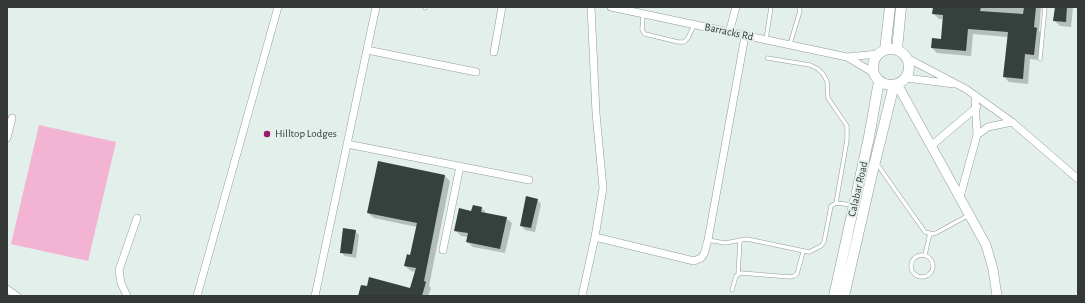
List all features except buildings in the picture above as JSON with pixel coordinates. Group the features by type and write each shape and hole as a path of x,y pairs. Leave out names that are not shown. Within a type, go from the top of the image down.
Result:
{"main road":[{"path":"882,52 897,50 907,58 909,68 899,82 884,84 876,77 874,61 882,52 890,7"},
{"path":"897,50 901,7"},
{"name":"Calabar Road","path":"834,296 869,137 876,77"},
{"name":"Calabar Road","path":"844,296 875,161 899,82"}],"street":[{"path":"197,296 278,7"},
{"path":"315,296 376,7"},
{"path":"494,52 502,7"},
{"path":"582,296 595,238 603,188 596,113 591,7"},
{"name":"Barracks Rd","path":"611,7 847,58 876,77"},
{"path":"729,33 736,7"},
{"path":"595,238 694,261 701,258 704,254 708,240 745,36"},
{"path":"367,50 476,72"},
{"name":"Barracks Rd","path":"847,58 882,52"},
{"path":"907,58 958,84 1012,122 1078,179"},
{"path":"958,84 899,82 931,146 986,245 993,269 996,296"},
{"path":"960,197 977,135 977,107 975,97"},
{"path":"931,146 977,107"},
{"path":"7,138 12,118"},
{"path":"977,135 988,127 1012,122"},
{"path":"347,144 529,180"},
{"path":"444,250 460,166"},
{"path":"127,296 121,283 119,270 137,218"},
{"path":"7,290 17,296"}],"lane":[{"path":"766,40 771,7"},
{"path":"790,46 800,11 799,7"},
{"path":"1040,59 1045,7"},
{"path":"644,14 642,30 645,34 678,42 684,42 688,38 694,25"},
{"path":"708,240 725,243 747,239 803,252 814,250 821,246 824,242 832,206 836,203 847,140 846,126 828,98 827,81 818,69 810,65 767,58"},
{"path":"875,161 925,232 936,233 970,214"},
{"path":"836,203 854,205"},
{"path":"925,255 930,233"},
{"path":"732,290 738,274 740,240"},
{"path":"738,274 794,276 803,252"},
{"path":"919,255 925,255 931,258 933,270 929,275 922,277 916,275 912,270 911,264 914,258 919,255"}],"shaded area":[{"path":"39,125 116,142 88,261 11,244"}],"place":[{"name":"Hilltop Lodges","path":"267,134"}]}
